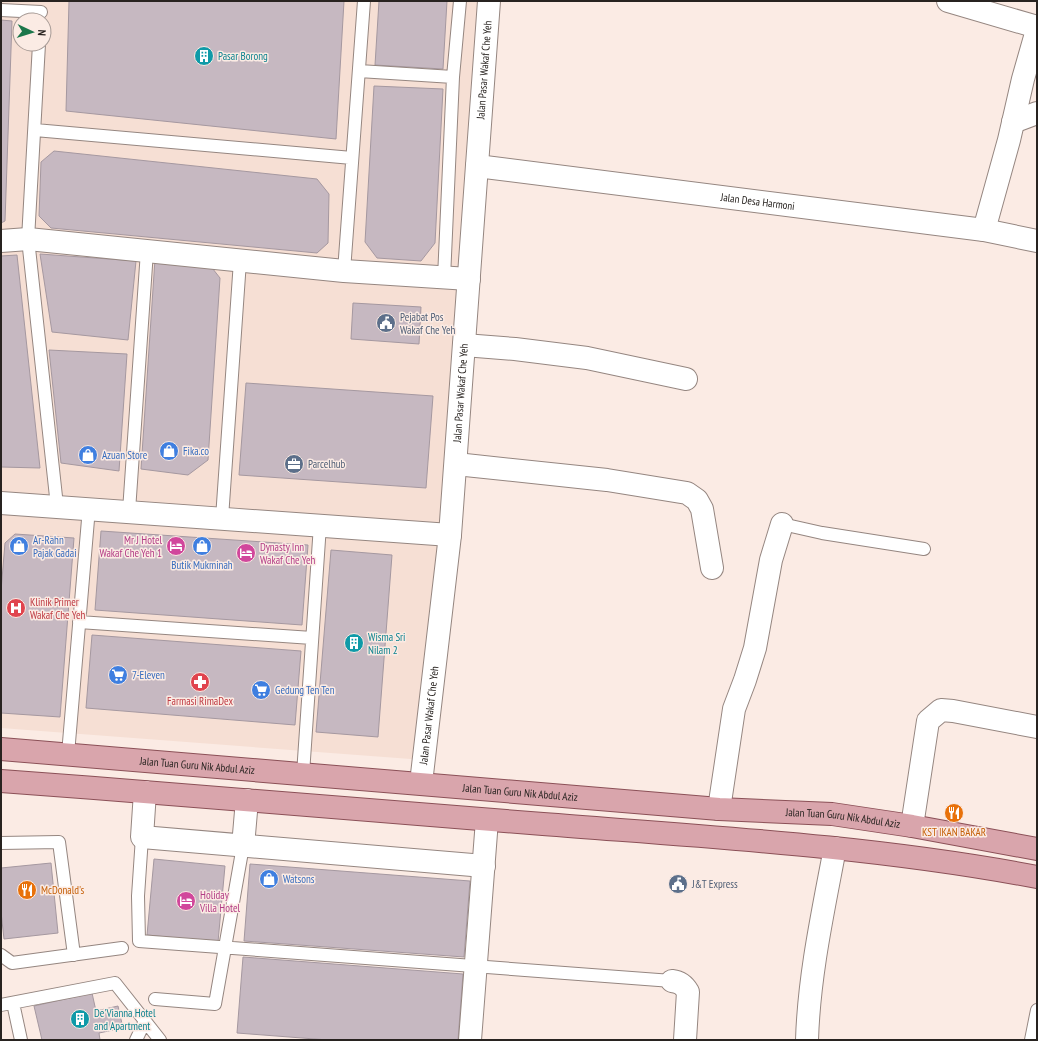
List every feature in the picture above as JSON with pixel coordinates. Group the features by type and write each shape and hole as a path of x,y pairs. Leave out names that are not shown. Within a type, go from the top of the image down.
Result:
{"main road":[{"name":"Jalan Tuan Guru Nik Abdul Aziz","path":"1,749 719,809 832,814 912,826 1037,849"},
{"path":"1,781 716,837 835,848 985,867 1037,877"}],"street":[{"name":"Jalan Pasar Wakaf Che Yeh","path":"420,784 450,535 489,1"},
{"path":"948,1 1037,27"},
{"path":"984,230 1037,30"},
{"path":"1013,122 1037,113"},
{"name":"Jalan Desa Harmoni","path":"477,166 984,230 1037,242"},
{"path":"1,241 28,239 344,271 469,280"},
{"path":"464,345 515,348 587,358 686,379"},
{"path":"456,464 607,480 687,493 697,500 702,509 712,568"},
{"path":"1,503 89,508 450,535"},
{"path":"719,809 734,709 755,648 771,560 782,524"},
{"path":"912,826 928,720 941,710 953,711 1037,728"},
{"path":"145,792 142,837 484,866"},
{"path":"243,846 247,800"},
{"path":"470,1040 487,820"},
{"path":"807,1040 812,968 835,848"},
{"path":"672,981 681,983 688,992 685,1040"}],"lane":[{"path":"344,271 364,1"},
{"path":"444,278 453,77 460,1"},
{"path":"1,10 41,11"},
{"path":"39,52 28,239 57,506"},
{"path":"359,71 453,77"},
{"path":"35,130 352,158"},
{"path":"129,511 147,251"},
{"path":"222,518 240,261"},
{"path":"68,754 89,508"},
{"path":"782,524 822,533 924,549"},
{"path":"303,774 320,525"},
{"path":"80,622 312,638"},
{"path":"142,837 138,896 139,941 672,981"},
{"path":"1,843 59,842 74,955"},
{"path":"155,999 215,1004 243,846"},
{"path":"1,955 12,963 122,948"},
{"path":"1,1005 115,983 160,1040"},
{"path":"13,1003 21,1040"},
{"path":"1031,1040 1037,1010"},
{"path":"136,1040 146,1021"}],"shaded area":[{"path":"1,1 489,1 424,760 1,728"}],"building":[{"name":"Pasar Borong","path":"69,1 344,1 336,139 66,111"},
{"path":"379,1 447,1 443,69 375,65"},
{"path":"1,20 12,21 5,221 1,223"},
{"path":"374,86 443,89 435,243 421,261 377,258 365,242"},
{"path":"54,151 317,179 329,194 328,243 317,253 51,228 39,216 41,162"},
{"path":"40,254 136,261 128,340 52,332"},
{"path":"17,255 40,468 1,467 1,256"},
{"path":"155,259 209,264 220,278 208,460 188,475 141,469"},
{"name":"Pejabat Pos Wakaf Che Yeh","path":"353,303 421,307 419,344 351,339"},
{"path":"49,350 127,354 119,471 61,463"},
{"path":"246,383 433,396 426,488 239,475"},
{"path":"101,531 308,545 302,625 95,610"},
{"path":"15,534 74,538 60,717 1,713 1,591 5,543"},
{"name":"Wisma Sri Nilam 2","path":"331,550 392,555 378,737 316,732"},
{"path":"92,635 301,651 295,725 86,708"},
{"name":"Holiday Villa Hotel","path":"154,859 225,866 218,942 147,935"},
{"name":"McDonald's","path":"51,863 58,933 4,939 1,912 1,868"},
{"path":"250,864 470,881 464,957 244,941"},
{"path":"243,957 463,974 458,1040 328,1040 237,1033"},
{"name":"De'Vianna Hotel and Apartment","path":"92,993 96,1011 118,1006 123,1028 99,1033 100,1040 42,1040 34,1006"}],"place":[{"name":"Pasar Borong","path":"204,56"},
{"name":"Pejabat Pos Wakaf Che Yeh","path":"386,323"},
{"name":"Fika.co","path":"169,451"},
{"name":"Azuan Store","path":"88,455"},
{"name":"Parcelhub","path":"294,464"},
{"name":"Ar-Rahn Pajak Gadai","path":"19,546"},
{"name":"Mr J Hotel Wakaf Che Yeh 1","path":"176,546"},
{"name":"Butik Mukminah","path":"202,546"},
{"name":"Dynasty Inn Wakaf Che Yeh","path":"246,553"},
{"name":"Klinik Primer Wakaf Che Yeh","path":"16,608"},
{"name":"Wisma Sri Nilam 2","path":"354,643"},
{"name":"7-Eleven","path":"118,675"},
{"name":"Farmasi RimaDex","path":"200,682"},
{"name":"Gedung Ten Ten","path":"261,690"},
{"name":"KST IKAN BAKAR","path":"954,813"},
{"name":"Watsons","path":"269,879"},
{"name":"J&T Express","path":"678,884"},
{"name":"McDonald's","path":"27,890"},
{"name":"Holiday Villa Hotel","path":"186,901"},
{"name":"De'Vianna Hotel and Apartment","path":"80,1019"}]}
